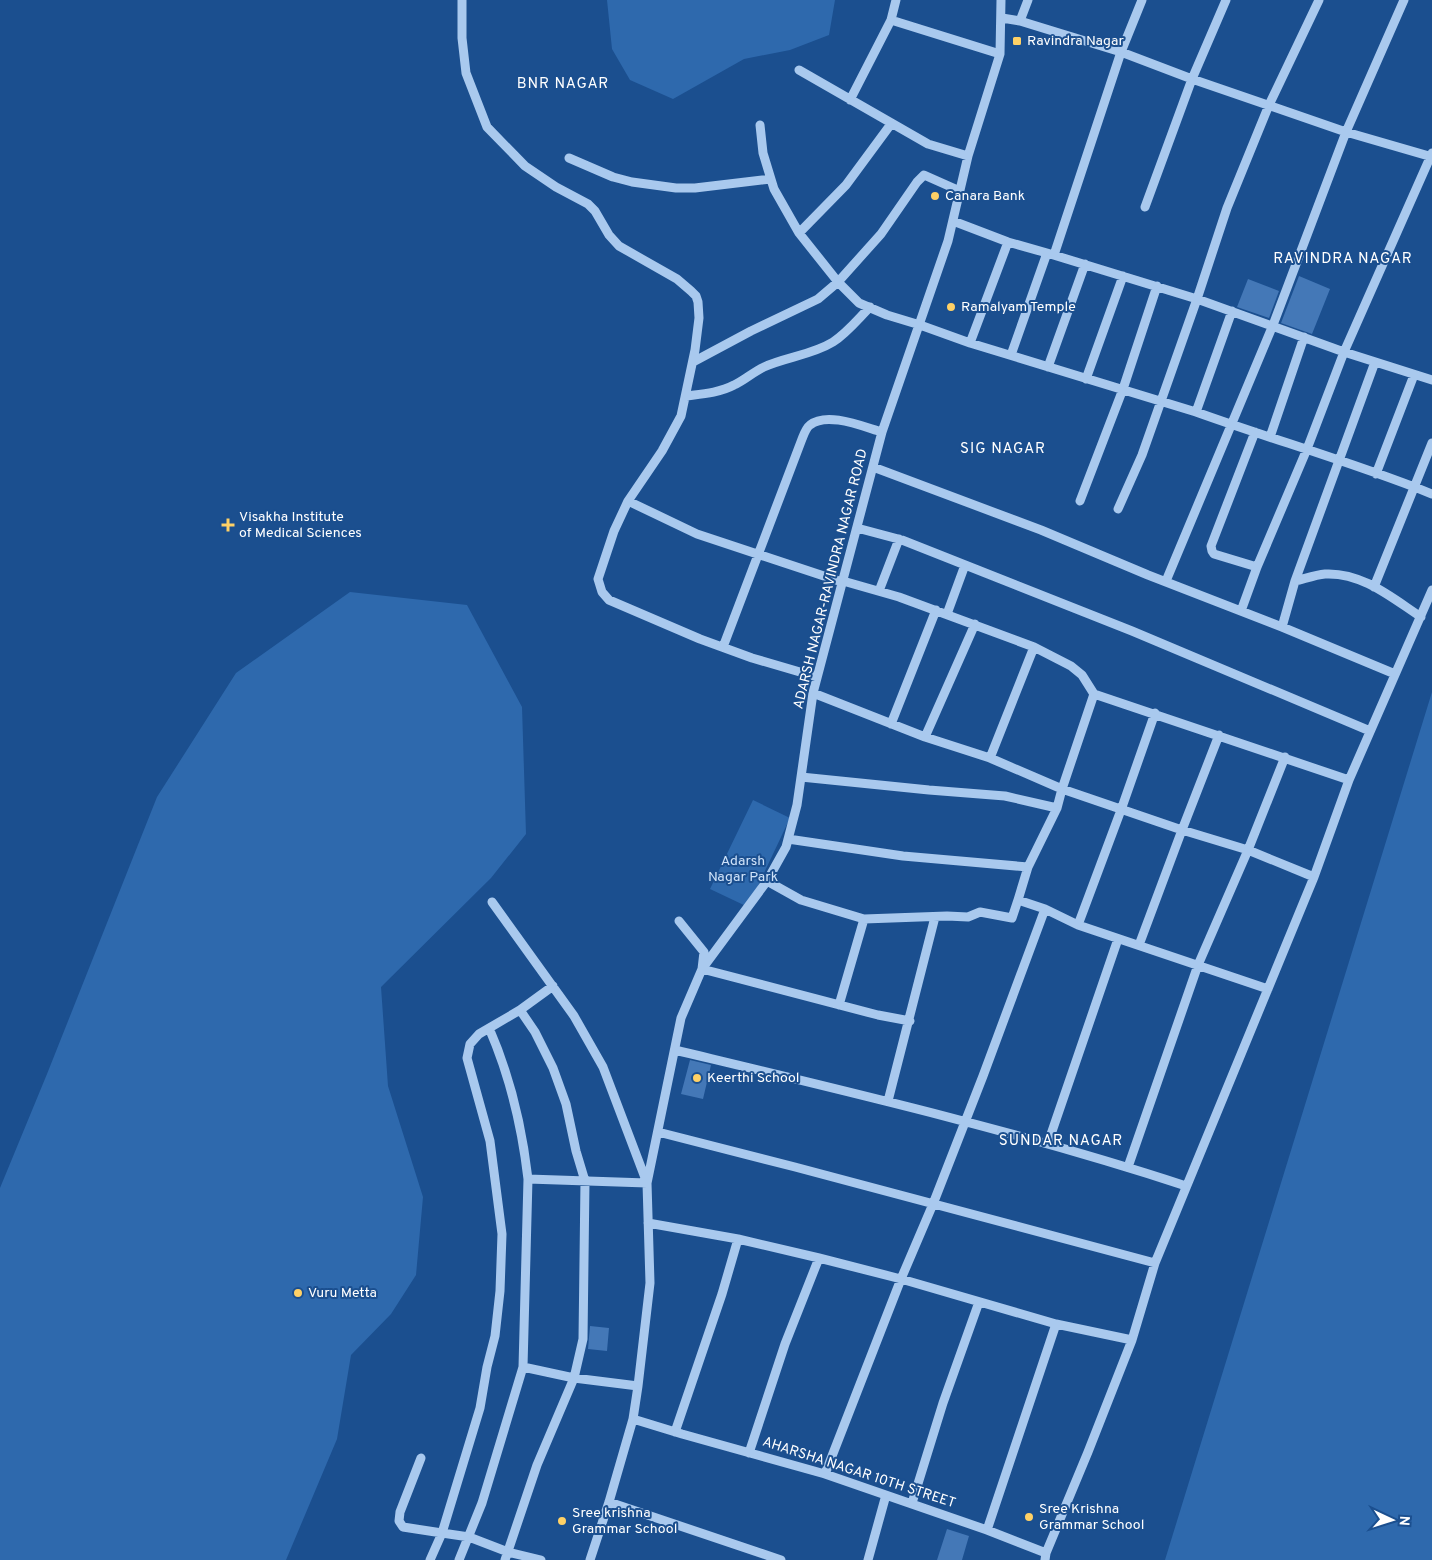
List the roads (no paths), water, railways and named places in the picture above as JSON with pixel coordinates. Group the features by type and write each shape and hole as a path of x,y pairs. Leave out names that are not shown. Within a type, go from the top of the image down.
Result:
{"street":[{"path":"462,0 462,38 466,73 487,127 525,166 556,188 588,204 595,211 609,235 619,246 677,279 696,296 698,302 699,318 693,362 681,416 662,451 628,501 614,531 598,579 602,592 609,600 700,639 817,677"},
{"path":"850,100 891,20 896,0"},
{"name":"ADARSH NAGAR-RAVINDRA NAGAR ROAD","path":"590,1560 633,1419 650,1283 647,1183 681,1018 702,968 767,881 786,847 797,805 813,693 882,432 948,241 968,156 1000,54 1001,0"},
{"path":"1020,21 1028,0"},
{"path":"1011,355 1050,254 1121,52 1142,0"},
{"path":"1145,207 1192,79 1226,0"},
{"path":"1118,509 1142,455 1227,208 1269,105 1319,0"},
{"path":"1166,581 1273,325 1346,132 1404,0"},
{"path":"1002,18 1020,21 1121,52 1192,79 1346,132 1431,156 1344,352 1307,449 1256,567 1241,611"},
{"path":"891,20 1000,54"},
{"path":"799,70 928,144 968,156"},
{"path":"799,232 846,185 891,124"},
{"path":"760,125 763,153 774,189 799,232 838,282 859,303 970,344 1161,400 1307,449 1432,494"},
{"path":"569,158 622,180 676,188 695,188 771,179"},
{"path":"693,362 818,299 838,282 881,234 917,182 924,175 960,191"},
{"path":"953,221 1008,242 1197,299 1344,352 1432,380"},
{"path":"970,344 1008,242"},
{"path":"1048,367 1085,264"},
{"path":"1086,379 1123,276"},
{"path":"1080,501 1123,389 1157,286"},
{"path":"686,396 723,390 770,364 820,349 834,342 870,307"},
{"path":"1196,412 1232,311"},
{"path":"1270,437 1304,337"},
{"path":"1282,627 1295,581 1375,362"},
{"path":"1376,474 1414,374"},
{"path":"723,647 808,426 818,420 844,421 882,432"},
{"path":"1255,432 1212,546 1212,551 1214,554 1256,567"},
{"path":"1374,586 1432,443"},
{"path":"873,467 1041,530 1395,674"},
{"path":"628,501 698,534 758,555 936,610 1034,647 1071,666 1082,675 1094,694 1349,780"},
{"path":"857,528 899,539 1132,631 1370,731"},
{"path":"879,591 899,539"},
{"path":"947,614 964,565"},
{"path":"1295,581 1324,574 1353,577 1374,586 1421,616"},
{"path":"1045,1556 1132,1340 1155,1263 1314,877 1349,780 1432,590"},
{"path":"892,724 936,610"},
{"path":"925,737 975,624"},
{"path":"990,758 1034,647"},
{"path":"813,693 925,737 990,758 1062,789 1121,810 1248,850 1314,877"},
{"path":"767,881 801,900 864,919 947,916 968,918 980,912 1012,918 1028,867 1057,808 1094,694"},
{"path":"1078,925 1121,810 1154,713"},
{"path":"1140,946 1219,735"},
{"path":"1128,1167 1198,965 1248,850 1284,758"},
{"path":"801,777 1005,796 1057,808"},
{"path":"788,839 903,856 1028,867"},
{"path":"1018,900 1046,909 1078,925 1268,989"},
{"path":"492,902 574,1016 603,1067 647,1183 528,1179"},
{"path":"825,1474 901,1279 933,1204 1046,909"},
{"path":"888,1101 910,1021 935,917"},
{"path":"839,1005 864,919"},
{"path":"679,921 704,952 702,968 878,1015 910,1021"},
{"path":"1048,1143 1118,938"},
{"path":"430,1560 442,1533 480,1408 487,1366 495,1336 500,1291 502,1234 492,1150 468,1058 470,1044 478,1034 520,1010 553,986"},
{"path":"507,1556 537,1465 574,1378 583,1339 585,1181 576,1151 566,1104 553,1068 536,1032 520,1010"},
{"path":"459,1560 482,1503 523,1367 528,1179 514,1098 489,1028"},
{"path":"674,1050 888,1101 1048,1143 1186,1186"},
{"path":"658,1132 1155,1263"},
{"path":"648,1222 738,1239 820,1258 901,1279 1056,1324 1132,1340"},
{"path":"676,1432 722,1294 738,1239"},
{"path":"749,1453 785,1344 820,1258"},
{"path":"912,1503 943,1403 979,1302"},
{"path":"987,1530 1056,1324"},
{"path":"523,1367 574,1378 638,1386"},
{"name":"AHARSHA NAGAR 10TH STREET","path":"633,1419 825,1474 987,1530 1045,1556"},
{"path":"421,1458 400,1512 399,1520 403,1526 469,1537 507,1556 541,1560"},
{"path":"868,1560 886,1495"},
{"path":"609,1502 781,1560"}],"place":[{"name":"Ravindra Nagar","path":"1017,41"},
{"name":"Canara Bank","path":"935,196"},
{"name":"Ramalyam Temple","path":"951,307"},
{"name":"Visakha Institute of Medical Sciences","path":"228,525"},
{"name":"Keerthi School","path":"697,1078"},
{"name":"Vuru Metta","path":"298,1293"},
{"name":"Sree Krishna Grammar School","path":"1029,1517"},
{"name":"Sree krishna Grammar School","path":"562,1521"}],"district":[{"name":"BNR NAGAR","path":"563,84"},
{"name":"RAVINDRA NAGAR","path":"1343,259"},
{"name":"SIG NAGAR","path":"1003,449"},
{"name":"SUNDAR NAGAR","path":"1061,1141"}],"park label":[{"name":"Adarsh Nagar Park","path":"743,870"}]}
